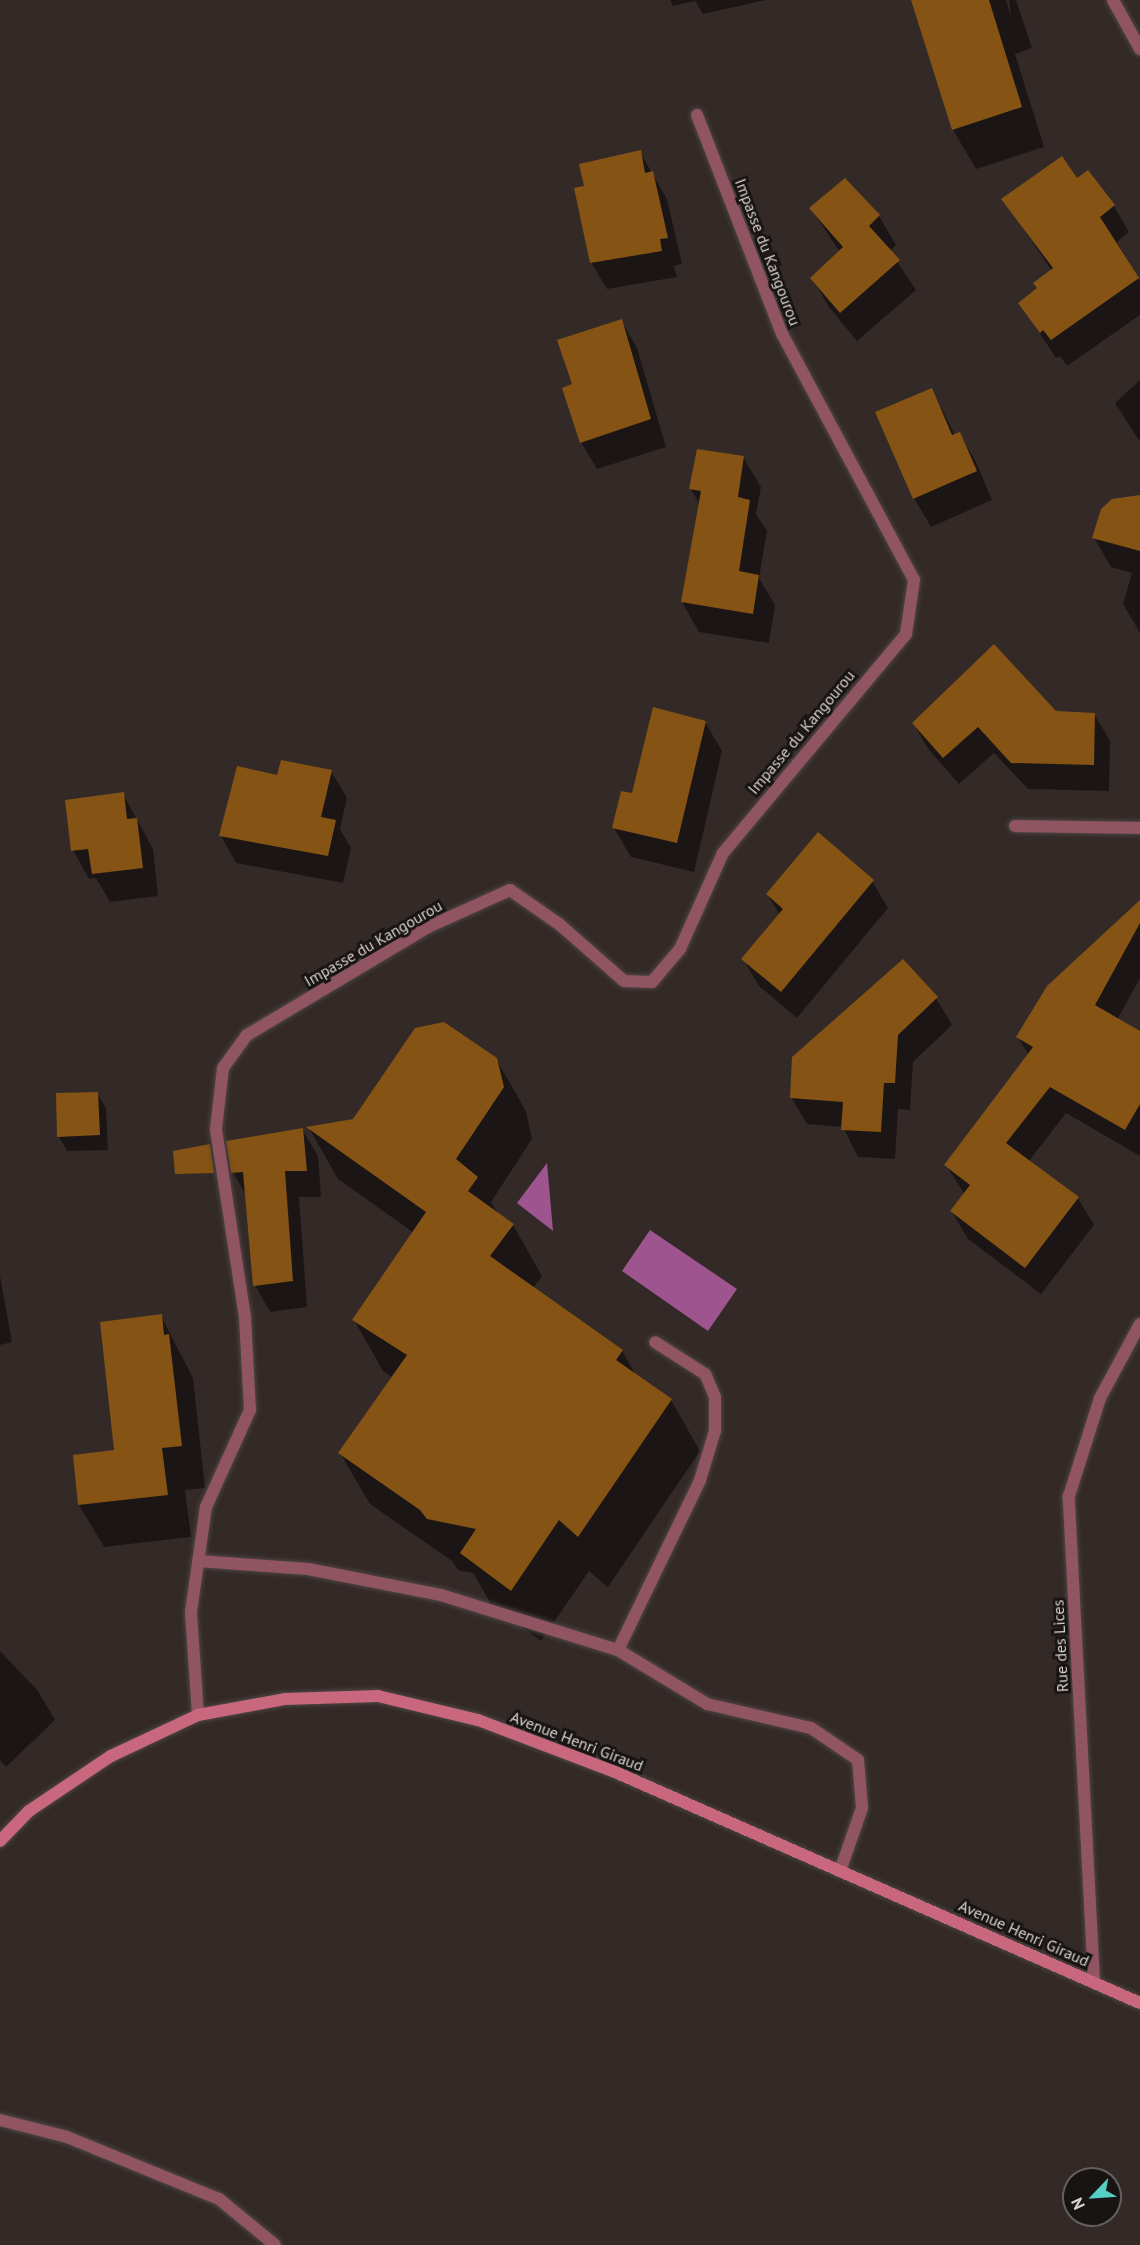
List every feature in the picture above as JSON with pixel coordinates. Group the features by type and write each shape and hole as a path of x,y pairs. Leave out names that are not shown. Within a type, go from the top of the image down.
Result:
{"street":[{"path":"1113,0 1140,49"},
{"name":"Impasse du Kangourou","path":"198,1714 191,1612 206,1507 250,1410 245,1317 216,1129 223,1068 247,1035 428,927 510,890 558,924 624,981 652,982 680,949 723,853 906,634 914,580 782,334 697,115"},
{"path":"1015,826 1140,828"},
{"name":"Rue des Lices","path":"1094,1982 1069,1496 1100,1398 1140,1324"},
{"path":"618,1650 700,1480 715,1431 715,1396 705,1374 655,1342"},
{"path":"198,1561 308,1569 441,1595 618,1650 707,1704 811,1728 858,1760 862,1808 840,1871"},
{"name":"Avenue Henri Giraud","path":"0,1841 29,1811 111,1756 198,1714 285,1699 378,1696 478,1720 615,1772 1140,2003"},
{"path":"0,2120 67,2137 219,2199 275,2245"}],"shaded area":[{"path":"547,1163 553,1231 517,1203"},
{"path":"650,1230 737,1289 708,1331 622,1271"}],"building":[{"path":"911,0 989,0 1022,107 952,130"},
{"path":"641,150 645,173 653,171 668,238 660,239 662,251 590,263 574,188 584,186 579,164"},
{"path":"1062,156 1077,178 1088,170 1115,205 1100,217 1139,278 1051,340 1043,330 1040,333 1018,303 1037,288 1033,283 1053,268 1001,199"},
{"path":"845,178 880,215 869,226 900,260 840,313 810,278 843,247 809,208"},
{"path":"622,319 651,419 580,443 562,388 572,384 557,340"},
{"path":"932,388 952,435 960,432 977,471 913,499 875,412"},
{"path":"697,449 744,456 738,497 750,500 739,571 759,575 753,614 681,602 701,491 689,489"},
{"path":"1140,495 1140,551 1092,538 1101,509 1112,499"},
{"path":"994,644 1056,711 1095,713 1094,765 1011,763 978,727 943,758 912,723"},
{"path":"653,707 706,721 677,843 612,828 621,791 632,793"},
{"path":"281,760 332,770 321,817 336,820 328,856 219,836 237,766 277,775"},
{"path":"124,792 127,819 137,818 143,868 92,874 88,849 71,851 65,800"},
{"path":"818,832 874,880 781,992 741,959 783,909 766,894"},
{"path":"1140,900 1140,923 1095,1005 1140,1031 1140,1104 1125,1130 1050,1087 1006,1143 1079,1197 1025,1268 950,1211 970,1185 944,1165 1033,1047 1016,1037 1047,986"},
{"path":"903,959 938,997 898,1035 895,1083 884,1083 881,1132 841,1130 843,1102 790,1098 792,1057"},
{"path":"444,1022 497,1058 504,1087 456,1159 478,1177 468,1191 514,1224 490,1256 623,1350 616,1360 672,1399 578,1537 559,1520 511,1591 460,1553 476,1529 427,1519 420,1510 338,1453 407,1355 352,1320 426,1212 306,1127 353,1119 415,1028"},
{"path":"98,1092 100,1135 57,1137 56,1093"},
{"path":"303,1128 307,1171 285,1171 293,1281 253,1286 243,1172 231,1173 226,1141"},
{"path":"210,1144 214,1173 175,1174 173,1151"},
{"path":"162,1314 164,1335 169,1334 182,1446 162,1448 168,1495 78,1505 73,1455 114,1450 100,1322"}]}
